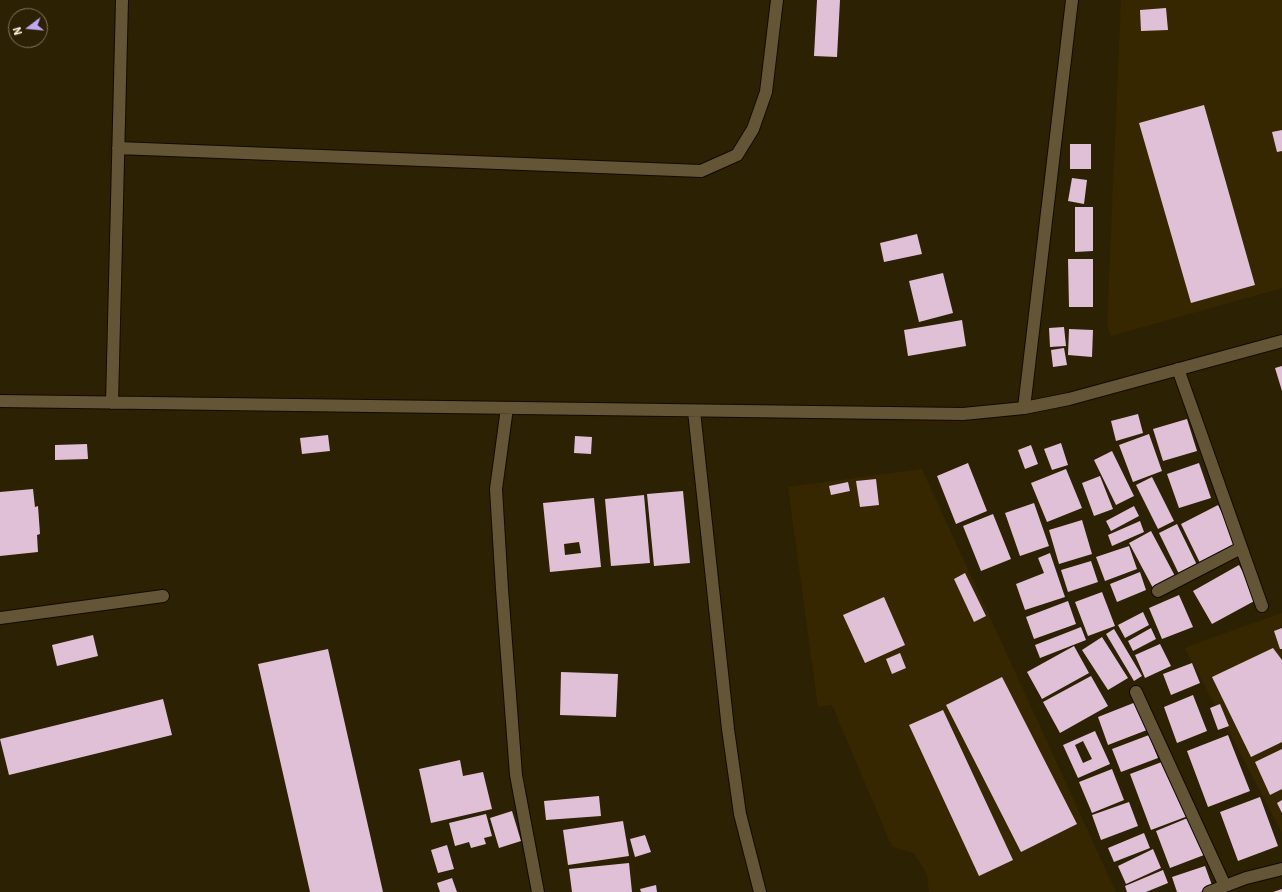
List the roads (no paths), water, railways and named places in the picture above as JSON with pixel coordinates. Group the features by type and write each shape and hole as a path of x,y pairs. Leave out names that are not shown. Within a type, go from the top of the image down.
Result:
{"street":[{"path":"112,403 122,0"},
{"path":"118,148 701,171 737,155 753,129 766,92 778,0"},
{"path":"1024,408 1072,0"},
{"path":"0,401 963,414 1024,408 1069,399 1282,341"},
{"path":"1178,369 1262,606"},
{"path":"507,408 496,489 502,588 516,775 538,892"},
{"path":"694,411 728,729 740,814 760,892"},
{"path":"1158,591 1241,548"},
{"path":"0,618 163,596"},
{"path":"1136,692 1226,886"},
{"path":"1209,892 1246,878 1282,869"}]}
